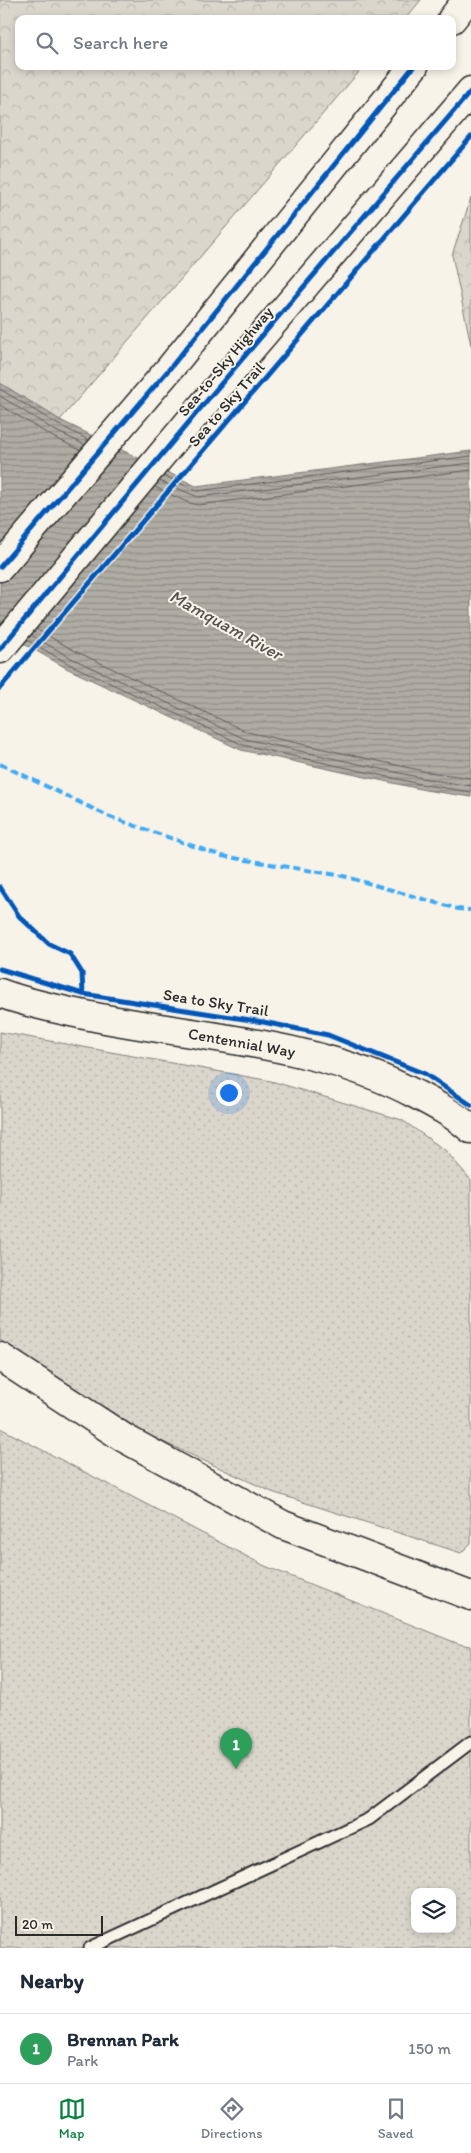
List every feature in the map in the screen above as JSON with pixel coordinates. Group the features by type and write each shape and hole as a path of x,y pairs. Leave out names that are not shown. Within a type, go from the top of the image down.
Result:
{"main road":[{"path":"455,15 467,0"},
{"path":"0,567 171,367 411,70"},
{"name":"Sea-to-Sky Highway","path":"0,649 214,392 471,91"},
{"name":"Centennial Way","path":"0,993 94,1017 302,1052 356,1068 397,1084 436,1104 471,1129"},
{"path":"0,1357 124,1438 283,1525 471,1596"}],"lane":[{"path":"90,1948 369,1819 471,1742"}],"green space":[{"path":"0,0 421,0 408,15 15,15 15,70 361,70 60,420 0,383"},
{"path":"471,198 471,345 452,255"},
{"path":"0,1032 271,1081 402,1120 446,1151 471,1180 471,1543 461,1553 272,1492 146,1434 0,1340"},
{"path":"0,1428 265,1566 459,1644 471,1646 471,1948 0,1948"}],"water":[{"name":"Mamquam River","path":"0,383 60,420 196,486 471,451 471,797 425,790 241,750 66,668 0,630"}],"marked path":[{"path":"0,764 110,817 222,856 343,876 458,909 471,910"}],"cycle path":[{"path":"0,567 171,367 411,70"},
{"name":"Sea to Sky Trail","path":"0,649 214,392 471,91"},
{"name":"Sea to Sky Trail","path":"0,688 471,137"},
{"path":"0,887 19,916 49,944 70,954 82,973 83,994"},
{"name":"Sea to Sky Trail","path":"0,969 83,994 263,1022 328,1035 425,1074 471,1105"}],"place":[{"name":"Brennan Park","path":"236,1769"}]}
